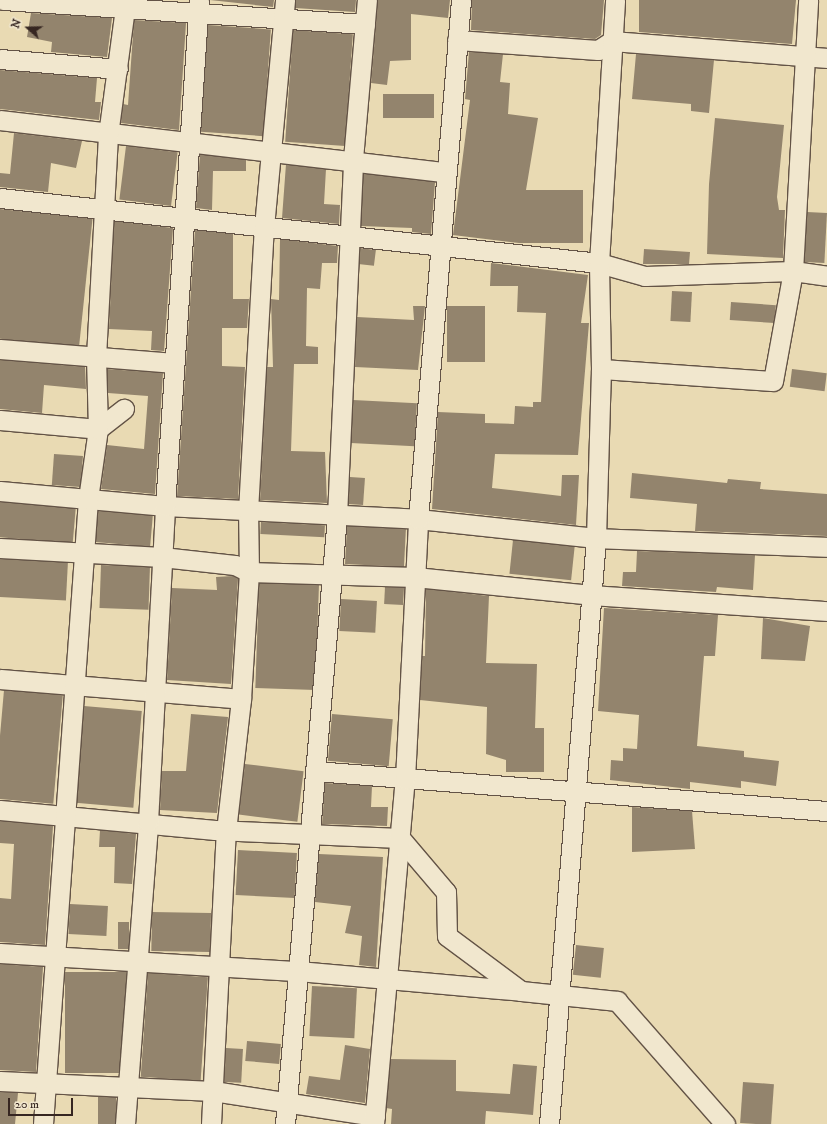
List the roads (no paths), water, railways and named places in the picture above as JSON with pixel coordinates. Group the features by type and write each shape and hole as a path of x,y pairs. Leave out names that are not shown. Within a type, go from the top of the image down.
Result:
{"street":[{"path":"3,0 199,8 285,8 365,24"},
{"path":"285,1124 316,771 336,516 353,159 367,0"},
{"path":"0,1082 213,1091 287,1103 375,1120 405,779 418,519 461,0"},
{"path":"549,1124 573,794 596,538 601,369 599,263 615,0"},
{"path":"601,369 773,381 793,271 808,0"},
{"path":"43,1124 47,1085 65,815 86,553 88,499 98,429 96,357 106,209 108,135 126,5"},
{"path":"125,1124 148,822 165,506 199,8"},
{"path":"211,1124 226,831 241,699 249,572 248,511 264,227 285,8"},
{"path":"457,40 598,50 612,40 827,58"},
{"path":"0,59 118,69"},
{"path":"0,120 108,135 189,141 353,159 446,172"},
{"path":"0,198 350,236 440,248 599,263 645,276 793,271 827,276"},
{"path":"0,349 174,363"},
{"path":"0,420 98,429 124,409"},
{"path":"0,491 165,506 336,516 418,519 596,538 827,547"},
{"path":"0,548 162,558 235,565 249,572 331,577 415,577 591,596 827,611"},
{"path":"0,679 155,694 241,699"},
{"path":"316,771 573,794 827,811"},
{"path":"0,810 148,822 226,831 400,838 446,892 448,936 521,991"},
{"path":"0,953 137,960 298,971 387,978 617,1001 725,1124"}]}
